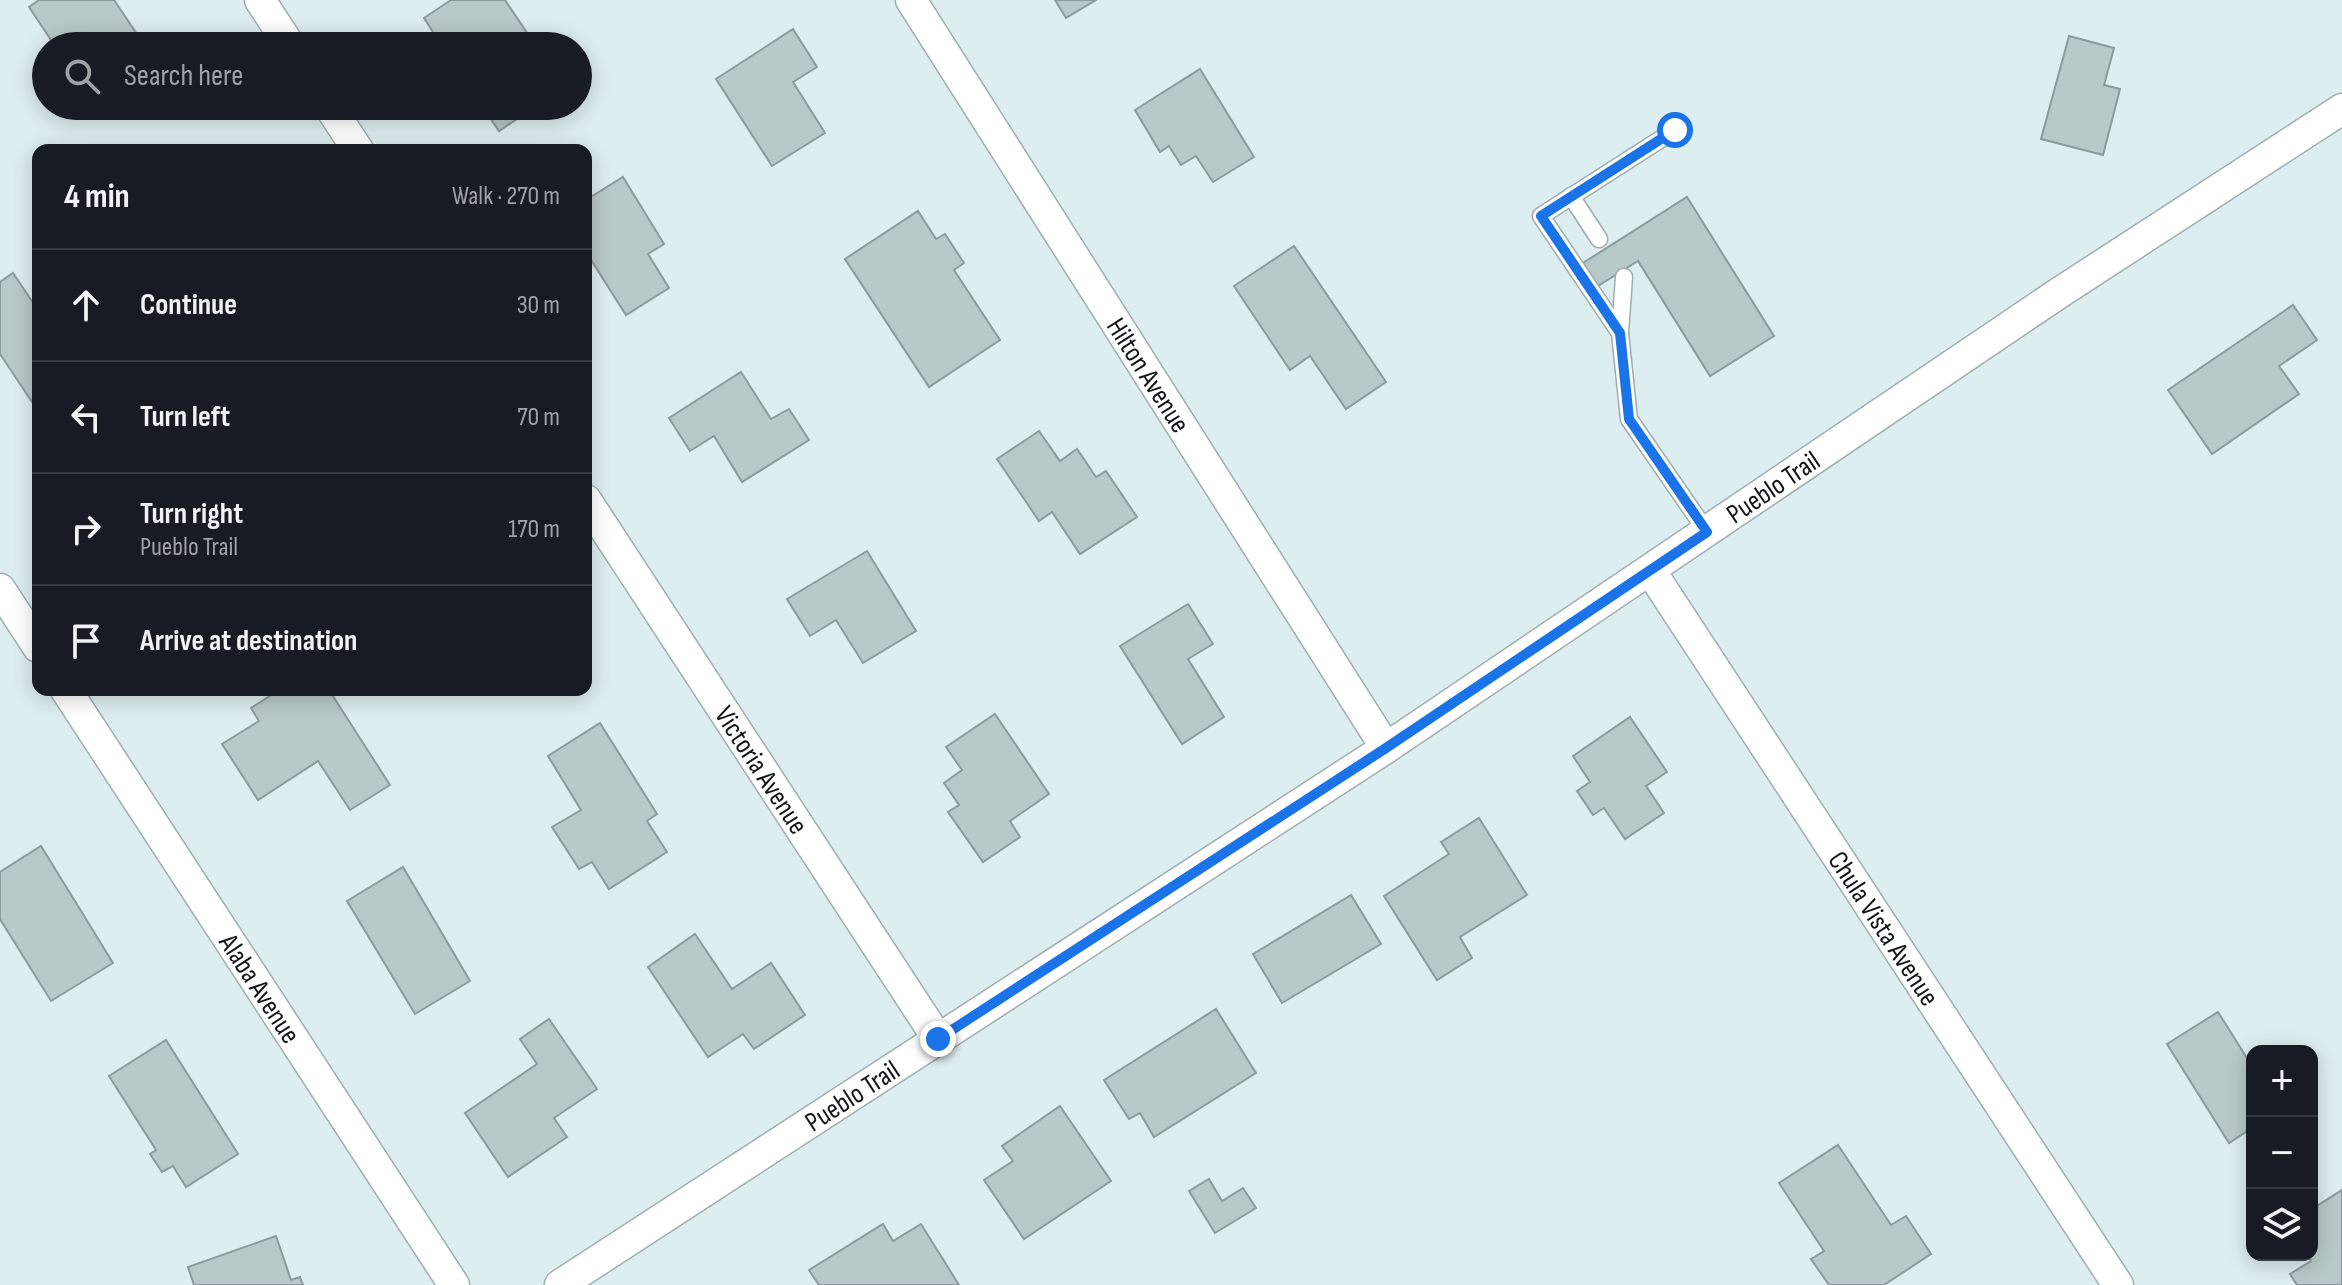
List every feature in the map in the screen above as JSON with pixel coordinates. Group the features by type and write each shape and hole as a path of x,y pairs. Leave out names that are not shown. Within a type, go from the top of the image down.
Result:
{"street":[{"path":"260,0 281,32"},
{"name":"Hilton Avenue","path":"911,0 1386,748"},
{"name":"Pueblo Trail","path":"560,1285 1386,748 2059,293 2342,109"},
{"path":"338,120 354,144"},
{"name":"Victoria Avenue","path":"592,509 938,1039"},
{"name":"Chula Vista Avenue","path":"1650,570 2118,1285"},
{"path":"0,589 32,638"},
{"name":"Alaba Avenue","path":"70,696 454,1285"}],"lane":[{"path":"1620,333 1541,216 1675,130"},
{"path":"1571,196 1599,239"},
{"path":"1624,277 1620,333 1629,419 1707,532"}],"building":[{"path":"39,0 114,0 136,32 46,32 29,7"},
{"path":"451,0 505,0 527,32 433,32 424,18"},
{"path":"1055,0 1096,0 1066,18"},
{"path":"793,29 817,67 793,82 825,133 772,166 716,79"},
{"path":"2069,36 2114,48 2104,85 2120,89 2103,155 2041,139"},
{"path":"1200,69 1254,157 1213,182 1196,156 1181,165 1169,146 1160,152 1135,110"},
{"path":"492,120 515,120 499,131"},
{"path":"623,177 664,244 648,254 669,288 626,315 592,261 592,196"},
{"path":"1687,197 1774,336 1710,376 1638,261 1598,286 1583,263"},
{"path":"918,211 936,239 945,234 964,263 954,270 1000,340 929,387 845,259"},
{"path":"1294,246 1386,382 1346,409 1310,356 1290,370 1234,286"},
{"path":"13,273 32,301 32,402 0,354 0,282"},
{"path":"2293,305 2317,340 2279,366 2299,394 2212,454 2168,390"},
{"path":"741,372 771,419 789,409 809,440 742,482 714,436 690,451 669,418"},
{"path":"1039,431 1060,461 1077,449 1096,477 1106,471 1137,517 1080,554 1052,512 1039,521 997,459"},
{"path":"867,551 916,631 863,663 836,620 810,636 787,599"},
{"path":"1188,604 1213,644 1188,659 1224,717 1182,744 1120,646"},
{"path":"270,696 333,696 390,785 350,810 318,761 258,800 222,744 259,721 251,708"},
{"path":"995,714 1049,794 1010,821 1020,837 983,862 948,812 959,805 944,783 962,770 946,747"},
{"path":"1630,717 1667,772 1646,786 1664,813 1625,839 1604,808 1593,815 1577,791 1590,782 1573,756"},
{"path":"600,723 657,814 647,821 667,852 609,889 592,862 579,869 552,827 581,810 548,756"},
{"path":"1479,818 1527,895 1460,937 1472,958 1437,980 1384,896 1449,854 1441,842"},
{"path":"41,846 113,963 51,1001 0,919 0,872"},
{"path":"403,867 470,981 415,1014 347,901"},
{"path":"1351,895 1381,944 1282,1003 1253,954"},
{"path":"695,934 732,989 771,963 805,1015 754,1049 743,1034 708,1057 648,967"},
{"path":"1216,1009 1256,1073 1154,1137 1140,1113 1129,1119 1104,1080"},
{"path":"2218,1012 2246,1056 2246,1132 2229,1143 2167,1044"},
{"path":"549,1019 597,1089 554,1118 567,1137 508,1177 465,1113 537,1064 520,1039"},
{"path":"166,1040 238,1154 186,1187 173,1166 162,1172 150,1154 156,1150 109,1076"},
{"path":"1060,1106 1111,1181 1024,1239 984,1180 1013,1161 1002,1146"},
{"path":"1838,1145 1891,1225 1906,1216 1931,1254 1884,1285 1829,1285 1811,1259 1824,1251 1779,1183"},
{"path":"1209,1179 1222,1201 1243,1188 1256,1208 1215,1233 1189,1191"},
{"path":"2342,1190 2342,1285 2297,1285 2290,1274 2311,1261 2318,1261 2318,1205"},
{"path":"883,1224 893,1241 921,1224 959,1285 819,1285 809,1270"},
{"path":"276,1236 291,1280 300,1277 303,1285 194,1285 188,1267"}],"route":[{"path":"938,1039 1386,748 1707,532 1629,419 1620,333 1541,216 1675,130"}]}
